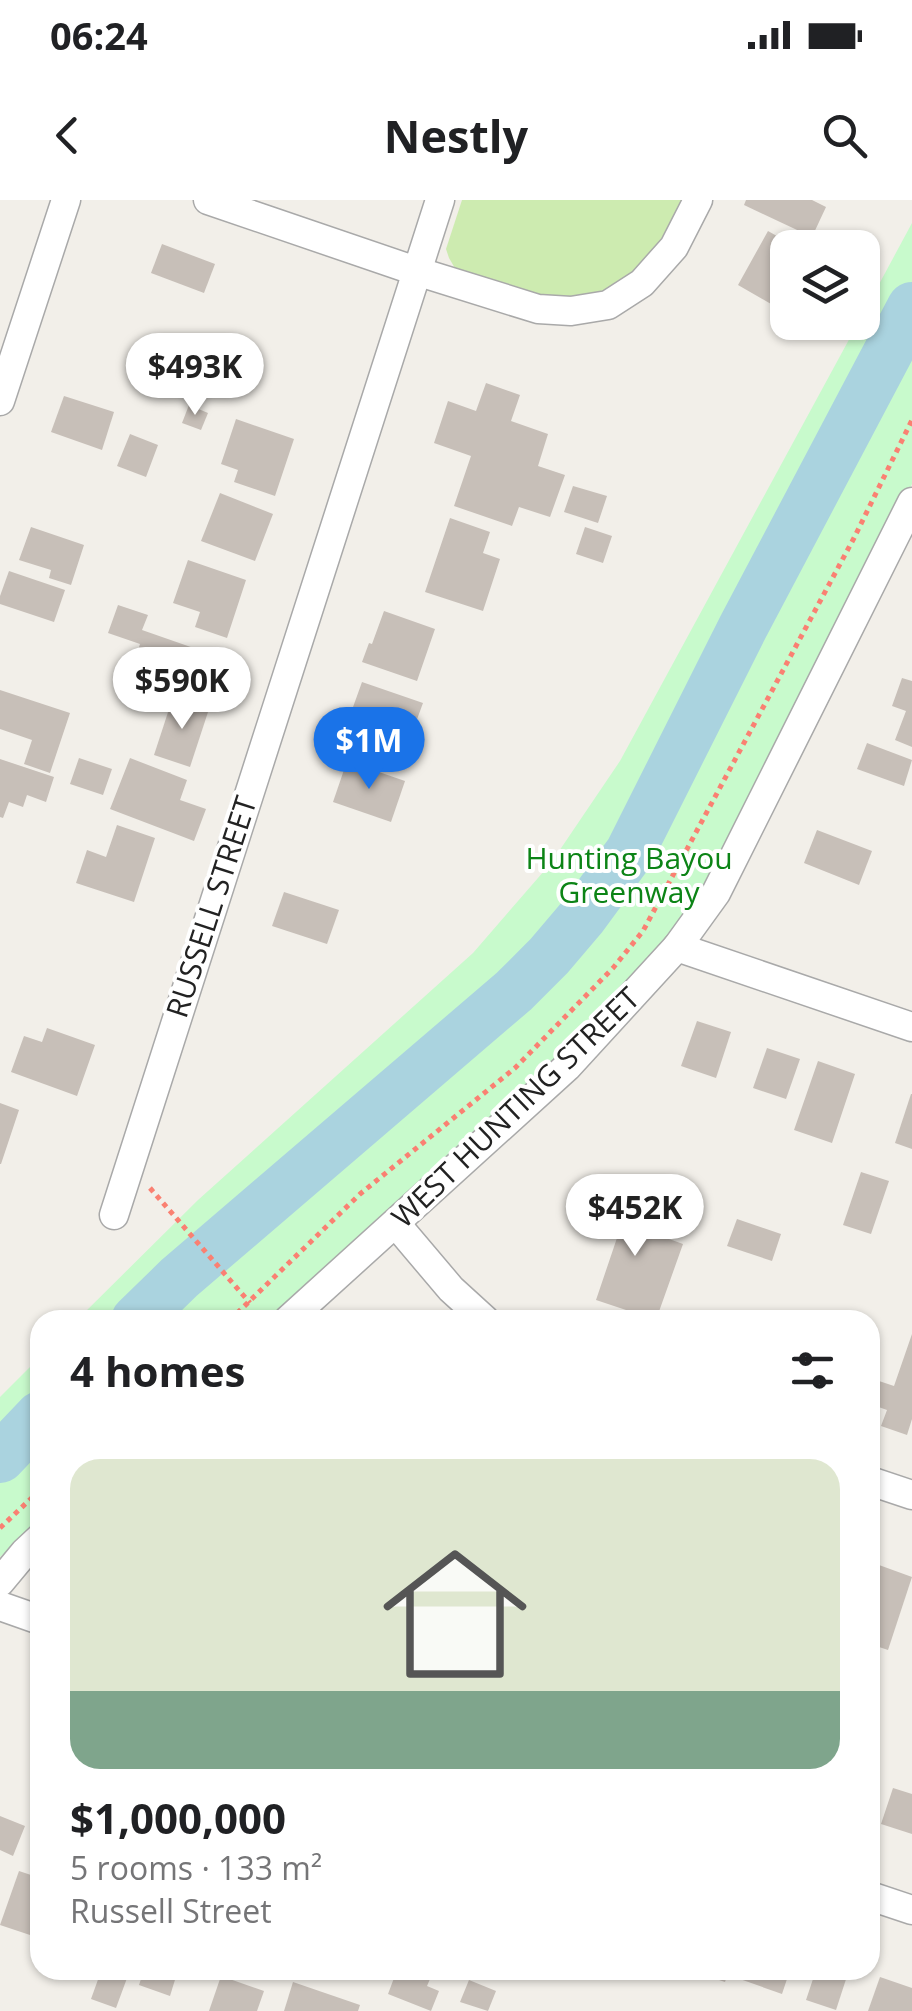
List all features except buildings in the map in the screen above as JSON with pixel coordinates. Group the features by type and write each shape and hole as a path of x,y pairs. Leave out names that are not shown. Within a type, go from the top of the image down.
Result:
{"street":[{"path":"0,401 66,200"},
{"path":"208,200 538,310 572,311 608,305 642,283 674,247 698,200"},
{"name":"RUSSELL STREET","path":"114,1215 440,200"},
{"name":"WEST HUNTING STREET","path":"299,1310 568,1068 678,948 716,893 903,542 912,502"},
{"path":"678,948 912,1027"},
{"path":"396,1224 474,1310"},
{"path":"880,1484 912,1495"},
{"path":"0,1582 30,1547"},
{"path":"0,1606 30,1616"},
{"path":"880,1899 912,1910"}],"path":[{"path":"241,1310 360,1194 514,1068 613,968 643,932 854,538 912,420"},
{"path":"177,1218 250,1302"},
{"path":"0,1528 30,1500"}],"green space":[{"path":"462,200 687,200 667,237 641,269 598,295 555,299 459,275 446,249"},
{"name":"Hunting Bayou Greenway","path":"912,223 912,484 687,921 590,1033 400,1210 284,1310 87,1310 198,1200 473,953 551,863 620,761 849,340 880,340 880,282"},
{"path":"30,1367 30,1530 0,1557 0,1397"}],"waterway":[{"path":"146,1310 514,991 583,916 630,852 743,627 912,307"},
{"path":"0,1458 30,1426"}]}
